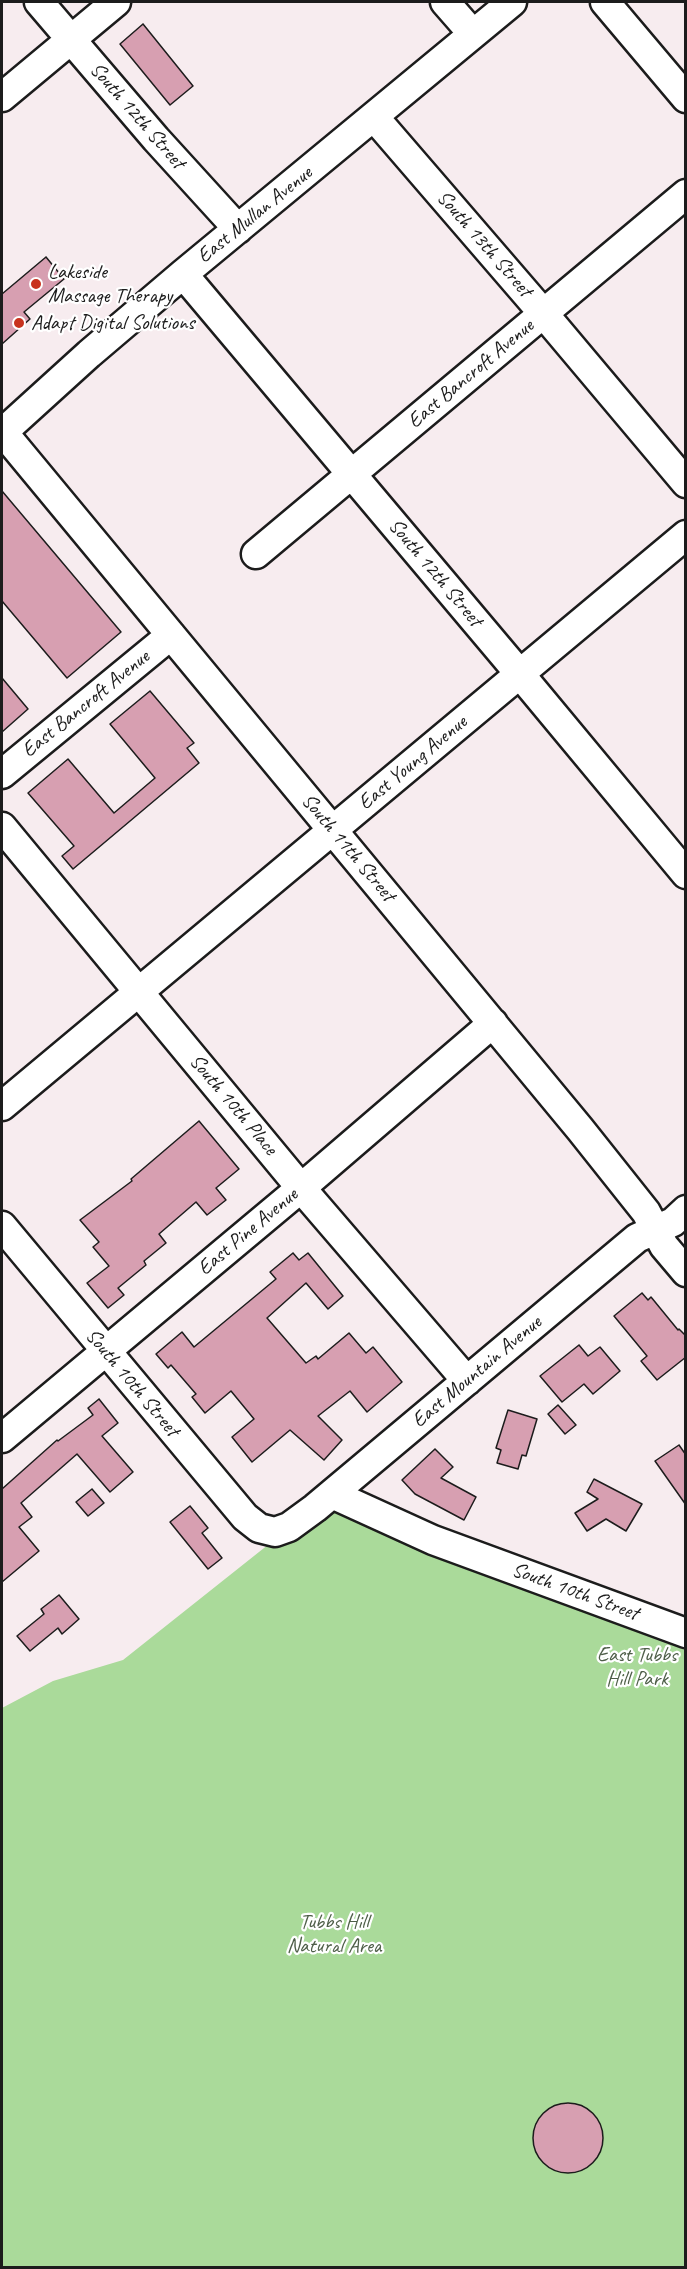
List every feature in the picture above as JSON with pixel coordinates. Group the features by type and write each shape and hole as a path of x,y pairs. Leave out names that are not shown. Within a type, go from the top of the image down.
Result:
{"street":[{"name":"South 12th Street","path":"39,2 156,139 238,229"},
{"path":"2,97 116,2"},
{"path":"446,2 473,34"},
{"name":"East Mullan Avenue","path":"2,432 183,274 512,2"},
{"path":"604,2 686,98"},
{"name":"South 13th Street","path":"374,117 686,483"},
{"name":"East Bancroft Avenue","path":"256,554 686,194"},
{"name":"South 12th Street","path":"183,274 686,874"},
{"name":"South 11th Street","path":"2,432 333,829 639,1202 664,1246 686,1272"},
{"name":"East Young Avenue","path":"2,1106 686,535"},
{"name":"East Bancroft Avenue","path":"2,774 171,635"},
{"name":"South 10th Place","path":"2,827 302,1188 467,1381"},
{"name":"East Pine Avenue","path":"2,1438 302,1188 493,1023"},
{"name":"East Mountain Avenue","path":"269,1531 275,1532 289,1527 332,1494 637,1238 673,1222 686,1210"},
{"name":"South 10th Street","path":"2,1226 244,1517 259,1528 269,1531"},
{"name":"South 10th Street","path":"332,1494 434,1540 686,1634"}],"green space":[{"name":"Tubbs Hill Natural Area","path":"332,1494 685,1633 685,2267 2,2268 2,1708 53,1681 123,1660"}],"building":[{"path":"143,24 193,86 170,105 120,44"},
{"name":"Lakeside Massage Therapy","path":"46,257 64,279 24,312 30,319 2,344 2,294"},
{"path":"2,491 121,632 67,678 2,601"},
{"path":"2,678 28,709 2,732"},
{"path":"150,691 194,743 187,748 199,763 73,869 62,856 74,846 28,793 68,759 114,813 155,778 110,724"},
{"path":"199,1121 239,1169 216,1188 226,1200 207,1215 196,1202 159,1234 166,1243 144,1261 146,1265 118,1288 124,1295 108,1308 87,1283 109,1266 93,1247 99,1242 80,1220 132,1181 131,1179"},
{"path":"293,1253 299,1260 308,1253 343,1296 328,1309 306,1283 267,1318 306,1363 316,1356 318,1359 349,1333 366,1353 373,1347 402,1382 367,1412 350,1391 318,1416 342,1440 324,1460 290,1430 252,1462 232,1437 254,1419 231,1391 205,1413 192,1397 196,1394 171,1365 168,1368 156,1354 182,1332 194,1347 276,1279 270,1272"},
{"path":"642,1293 648,1300 651,1297 678,1330 686,1336 686,1357 657,1380 641,1361 647,1356 614,1316"},
{"path":"579,1345 588,1356 600,1347 620,1371 593,1394 584,1384 562,1402 540,1376"},
{"path":"99,1399 118,1423 102,1436 133,1472 110,1492 77,1454 21,1503 32,1517 19,1527 39,1551 2,1582 2,1489 57,1440 93,1415 88,1408"},
{"path":"558,1405 576,1425 565,1434 548,1414"},
{"path":"508,1410 537,1419 526,1456 522,1455 518,1469 497,1463 501,1450 496,1448"},
{"path":"679,1445 686,1455 686,1505 655,1461"},
{"path":"435,1449 453,1467 441,1478 476,1497 464,1520 415,1494 402,1480"},
{"path":"594,1479 642,1504 626,1531 606,1519 587,1531 575,1513 598,1499 587,1492"},
{"path":"92,1489 104,1503 88,1516 76,1502"},
{"path":"190,1506 208,1528 202,1533 222,1558 208,1569 170,1522"},
{"path":"59,1595 79,1619 62,1634 58,1628 30,1651 17,1636 44,1614 41,1609"},
{"path":"568,2103 587,2109 597,2119 603,2138 597,2157 587,2167 568,2173 549,2167 539,2157 533,2138 539,2119 549,2109"}],"place":[{"name":"Lakeside Massage Therapy","path":"36,284"},
{"name":"Adapt Digital Solutions","path":"19,323"}],"park label":[{"name":"East Tubbs Hill Park","path":"637,1667"}]}
